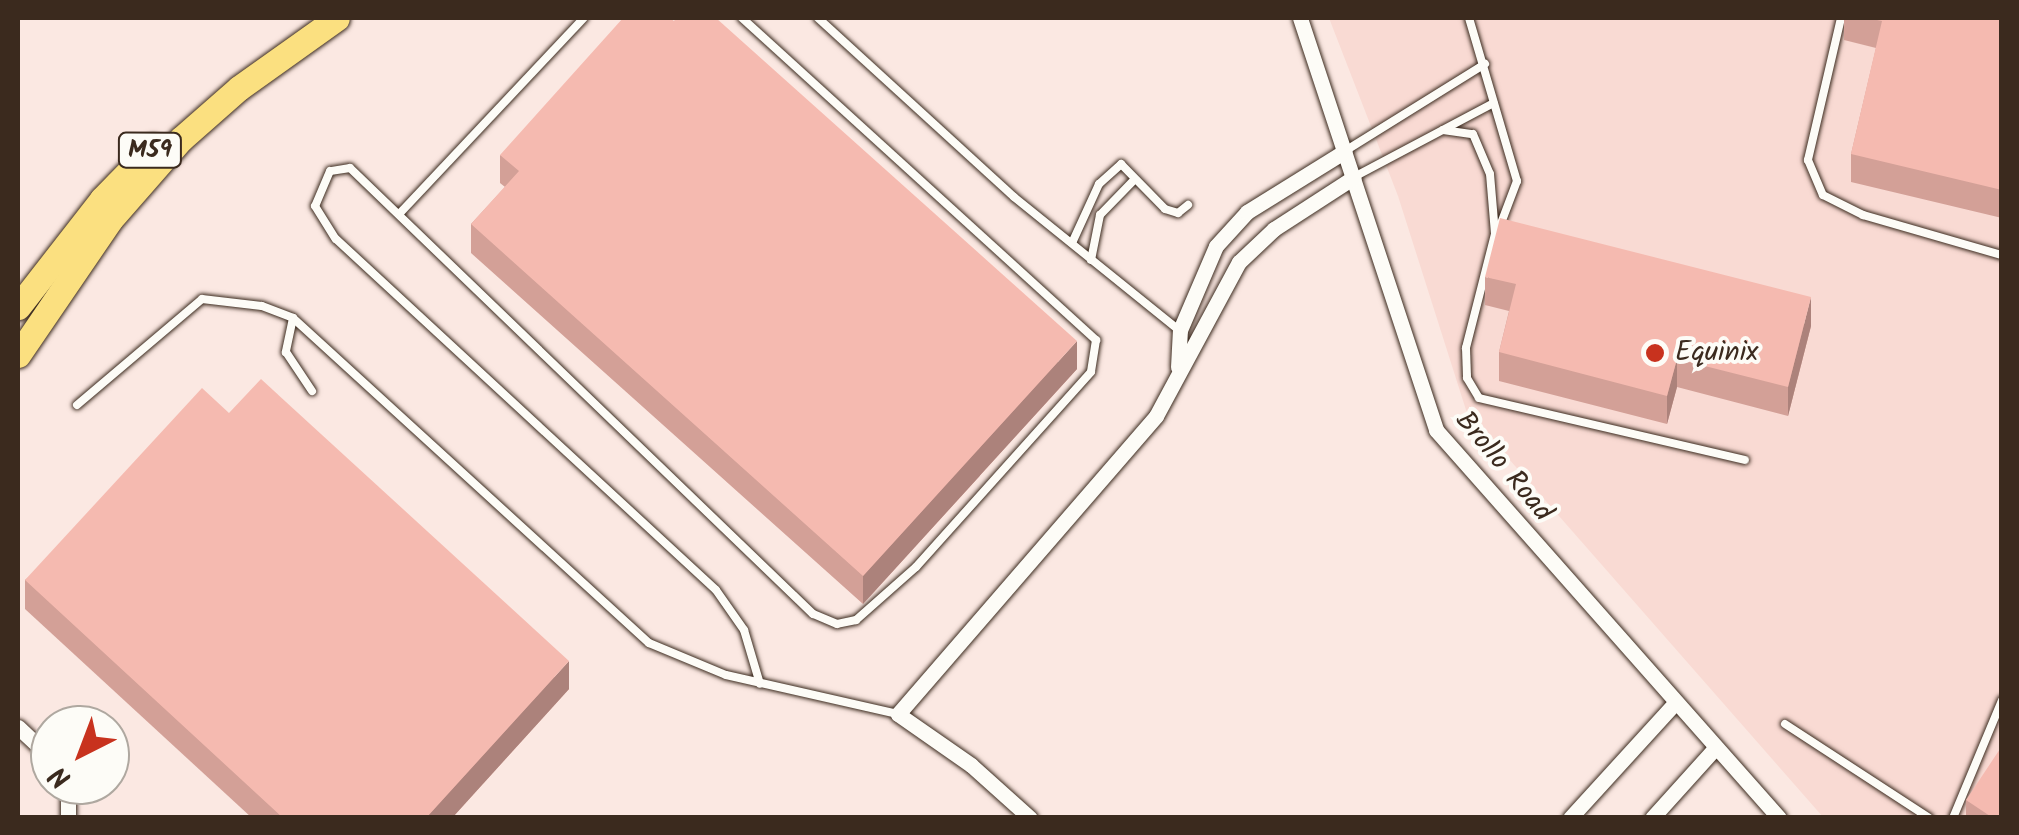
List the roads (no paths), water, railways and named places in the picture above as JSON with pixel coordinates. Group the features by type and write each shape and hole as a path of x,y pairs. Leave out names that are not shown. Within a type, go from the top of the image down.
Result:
{"main road":[{"name":"M59","path":"18,307 102,199 181,118 308,18"},
{"name":"M59","path":"18,355 110,220 181,139 239,88 336,18"}],"street":[{"name":"Brollo Road","path":"1300,18 1436,430 1779,818"},
{"path":"1178,367 1180,330 1200,272 1234,224 1344,152"},
{"path":"1023,815 898,714 933,666 1134,446 1178,367 1200,342 1229,277 1255,243 1354,177"},
{"path":"1570,818 1676,702"},
{"path":"1652,818 1715,748"}],"lane":[{"path":"400,213 584,18"},
{"path":"742,18 1096,340 1092,372 866,615 837,624 813,614 350,168 330,171 315,198 317,216 336,238 716,590 744,630 760,684"},
{"path":"818,18 1072,244 1200,342"},
{"path":"1468,18 1485,64 1517,181 1509,215 1495,234"},
{"path":"1840,18 1808,160 1823,196 1862,216 2002,255"},
{"path":"1344,152 1485,64"},
{"path":"1354,177 1494,103"},
{"path":"1443,130 1473,134 1484,148 1495,234 1466,348 1467,378 1480,398 1745,460"},
{"path":"1072,244 1100,184 1121,164 1166,209 1178,212 1188,205"},
{"path":"1091,260 1100,215 1136,179"},
{"path":"76,406 202,299 262,306 293,318 648,643 760,684 898,714"},
{"path":"293,318 286,352 312,391"},
{"path":"1953,818 2002,700"},
{"path":"1785,724 1929,818"}],"place":[{"name":"Equinix","path":"1655,353"}]}
